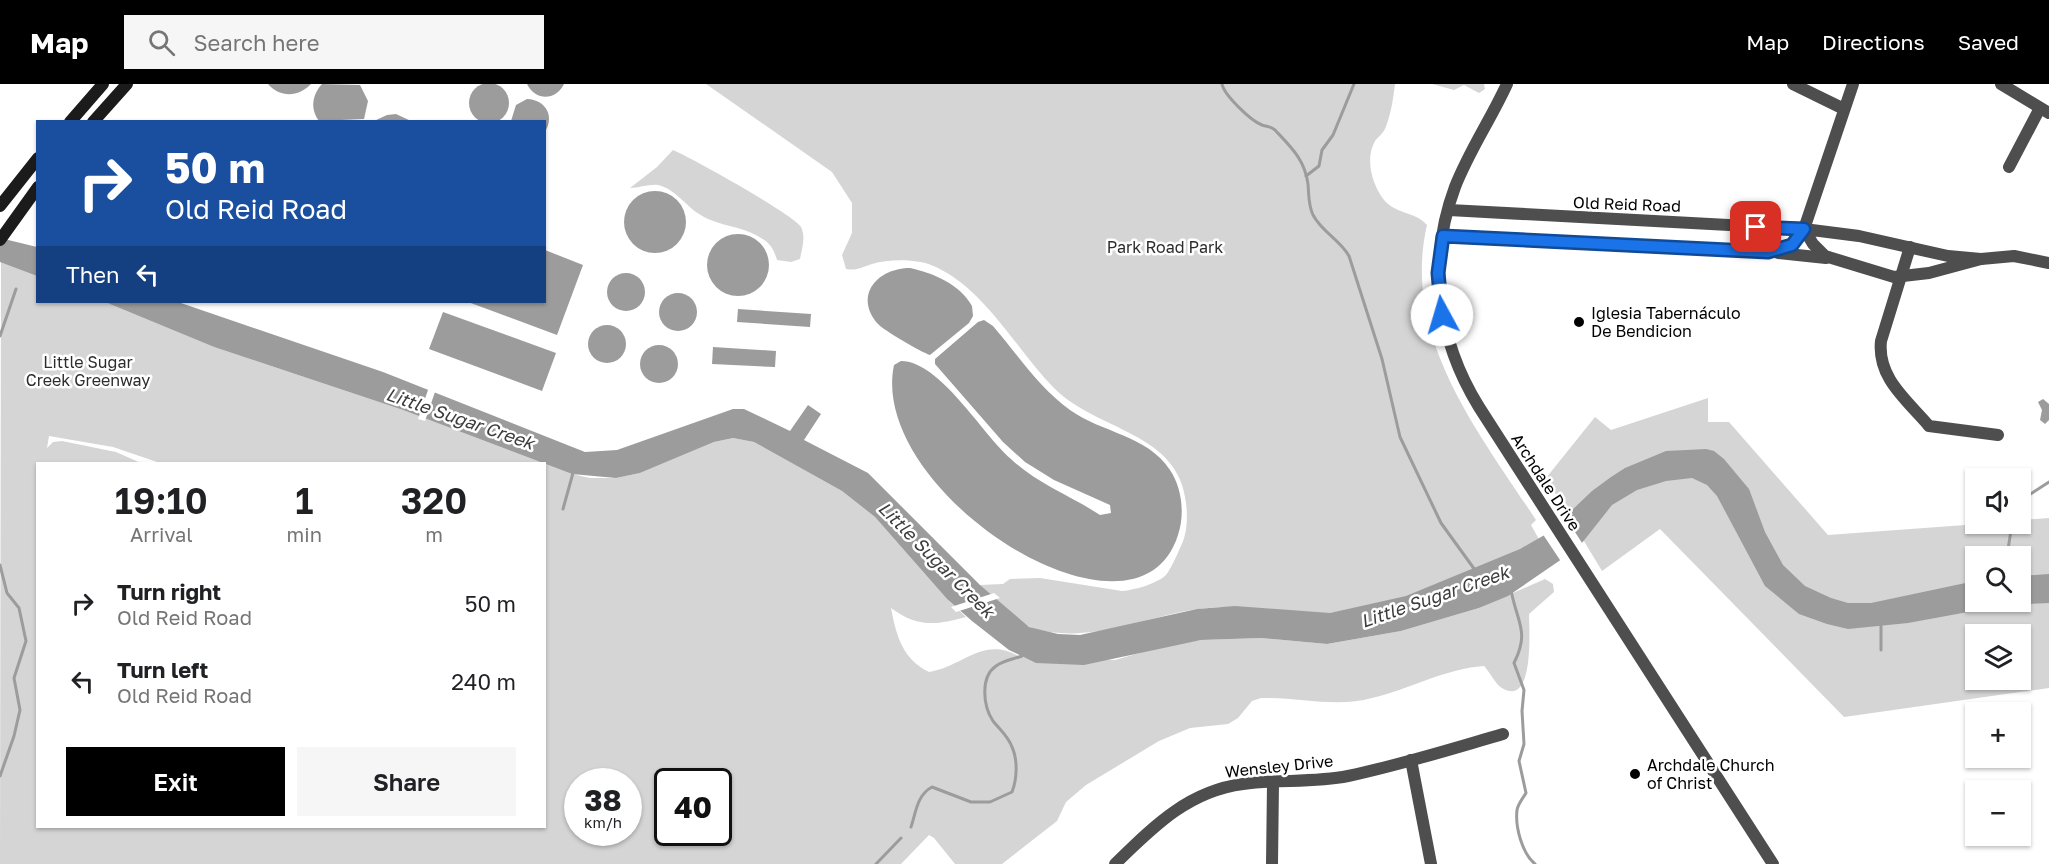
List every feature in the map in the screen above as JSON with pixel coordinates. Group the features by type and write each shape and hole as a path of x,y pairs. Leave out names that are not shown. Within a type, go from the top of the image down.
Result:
{"main road":[{"path":"72,120 103,84"},
{"path":"95,120 127,84"},
{"path":"0,206 36,161"},
{"path":"0,240 36,190"}],"street":[{"name":"Archdale Drive","path":"1507,84 1455,187 1443,236 1439,292 1444,326 1455,360 1472,396 1773,864"},
{"path":"1793,84 1844,109"},
{"path":"1768,252 1792,245 1804,229 1853,84"},
{"path":"2001,84 2045,111 2009,167"},
{"name":"Old Reid Road","path":"1449,210 1804,229 1859,236 1948,256 1981,259"},
{"path":"1804,229 1818,251 1832,259"},
{"path":"1443,236 1768,252 1832,259 1901,278 1981,259 2014,256 2049,263"},
{"path":"1910,247 1881,341 1881,354 1886,375 1929,426 1998,435"},
{"name":"Wensley Drive","path":"1114,864 1154,826 1185,802 1224,787 1319,781 1411,760 1503,734"},
{"path":"1411,760 1431,864"},
{"path":"1272,864 1273,783"}],"green space":[{"name":"Park Road Park","path":"706,84 1395,84 1387,123 1371,150 1370,165 1374,181 1380,194 1389,205 1427,225 1422,266 1425,306 1435,345 1450,382 1470,418 1536,520 1531,525 1540,541 1437,586 1383,604 1356,610 1313,613 1231,607 1198,609 1095,632 1074,633 1053,632 1026,625 980,585 1003,584 1010,579 1040,578 1122,591 1156,582 1169,570 1186,532 1187,509 1180,479 1168,461 1153,447 1134,435 1092,415 1055,389 983,303 950,275 925,263 902,260 846,269 842,255 852,233 852,203 832,172"},
{"path":"1432,84 1484,84 1485,89 1479,93 1464,85 1454,90"},
{"path":"673,150 742,187 781,211 801,227 803,243 800,259 791,262 777,260 772,247 761,238 745,230 704,217 663,187 655,185 630,188 657,167"},
{"name":"Little Sugar Creek Greenway","path":"1,262 36,276 36,303 107,303 214,347 403,410 540,462 157,462 113,447 49,436 47,448 53,442 62,441 116,452 139,462 36,462 36,828 546,828 546,464 590,478 616,478 640,473 714,442 733,438 754,442 842,491 875,517 947,599 966,617 927,623 910,619 891,608 898,636 906,653 920,667 929,672 973,654 995,649 1020,657 1115,660 1160,647 1201,640 1261,638 1327,644 1401,631 1479,608 1545,579 1553,584 1554,592 1529,614 1528,664 1520,687 1513,691 1499,686 1484,666 1455,671 1359,701 1331,702 1261,698 1252,701 1238,718 1228,724 1190,728 1159,741 1086,785 1066,802 1057,821 1002,864 955,864 929,835 901,864 0,864"},
{"path":"1708,398 1708,422 1729,422 1828,535 1965,525 1965,534 2031,534 2031,519 2049,518 2049,688 1844,717 1660,529 1602,571 1546,478 1595,417 1611,430"}],"water":[{"path":"489,83 497,85 507,95 509,103 507,111 498,120 480,120 471,111 469,103 471,95 481,85"},
{"path":"268,84 311,84 301,91 284,94"},
{"path":"322,84 360,85 368,101 364,119 318,120 313,107 316,93"},
{"path":"527,84 564,84 556,94 546,97 535,94"},
{"path":"527,99 544,106 549,115 546,130 546,120 511,120 516,105"},
{"path":"396,114 409,120 376,120"},
{"path":"655,191 677,200 686,222 677,244 655,253 633,244 624,222 633,200"},
{"path":"738,234 760,243 769,265 760,287 738,296 716,287 707,265 716,243"},
{"path":"0,238 36,247 36,276 0,262"},
{"path":"546,250 583,265 557,335 471,303 546,303"},
{"path":"910,268 945,281 960,291 972,306 973,316 969,323 930,355 881,327 871,313 868,303 869,294 879,278 898,269"},
{"path":"626,273 640,278 645,292 640,306 626,311 612,306 607,292 612,278"},
{"path":"678,293 692,298 697,312 692,326 678,331 664,326 659,312 664,298"},
{"name":"Little Sugar Creek","path":"107,303 181,303 383,372 585,452 617,450 733,409 744,409 790,431 808,405 821,414 804,440 868,473 980,585 1029,627 1058,634 1080,635 1197,609 1235,606 1330,613 1406,596 1520,549 1548,533 1592,491 1625,468 1666,451 1706,449 1714,451 1724,459 1749,489 1765,532 1783,565 1805,586 1848,603 1871,603 1965,583 1965,612 1968,612 1908,623 1848,629 1799,614 1765,586 1717,496 1707,485 1692,478 1666,481 1637,490 1612,505 1578,548 1508,596 1479,608 1401,631 1327,644 1261,638 1201,640 1084,665 1036,663 1009,650 947,599 875,517 842,491 754,442 733,438 714,442 640,473 616,478 572,474 546,464 546,462 540,462 403,410 214,347"},
{"path":"738,309 811,314 810,327 737,322"},
{"path":"443,312 556,353 542,391 429,349"},
{"path":"984,320 993,326 1039,382 1059,402 1083,418 1149,449 1170,470 1180,493 1182,510 1180,527 1178,535 1153,570 1113,581 1063,572 1011,547 961,509 921,464 897,414 894,365 901,361 916,364 945,385 1000,448 1021,468 1100,515 1111,513 1110,505 1054,480 1025,462 1003,442 935,364 935,359 978,322"},
{"path":"607,325 621,330 626,344 621,358 607,363 593,358 588,344 593,330"},
{"path":"659,345 673,350 678,364 673,378 659,383 645,378 640,364 645,350"},
{"path":"713,347 776,351 775,367 712,364"},
{"path":"2043,399 2049,404 2049,420 2045,424 2040,420 2042,410 2038,402"},
{"path":"2049,574 2049,603 2031,604 2031,575"}],"pier":[{"path":"429,387 436,389 425,421 418,419"},
{"path":"1564,515 1584,546 1562,563 1542,533"},
{"path":"994,593 1000,598 956,612 951,607"}],"waterway":[{"name":"Little Sugar Creek","path":"1222,84 1239,107 1251,118 1275,130 1292,148 1304,168 1313,215 1349,256 1382,359 1400,437 1441,523 1475,570"},
{"path":"1306,176 1319,166 1322,150 1333,135 1354,84"},
{"path":"0,336 16,289"},
{"path":"563,509 573,473"},
{"path":"2031,494 2049,482"},
{"path":"2009,546 2010,534"},
{"path":"0,565 7,593 19,608 26,641 14,678 20,710 0,776"},
{"name":"Little Sugar Creek","path":"1511,590 1522,635 1514,663 1524,690 1522,711 1524,744 1519,761 1526,793 1519,803 1517,824 1523,847 1535,864"},
{"path":"1881,622 1881,650"},
{"path":"911,827 920,799 932,787 971,802 990,802 1012,792 1016,770 1014,752 987,708 985,684 987,677 996,666 1022,656"},
{"path":"876,864 901,838"}],"place":[{"name":"Iglesia Tabernáculo De Bendicion","path":"1579,322"},
{"name":"Archdale Church of Christ","path":"1635,774"}],"route":[{"path":"1442,315 1438,273 1443,236 1768,252 1785,249 1797,242 1804,229 1756,227"}]}
